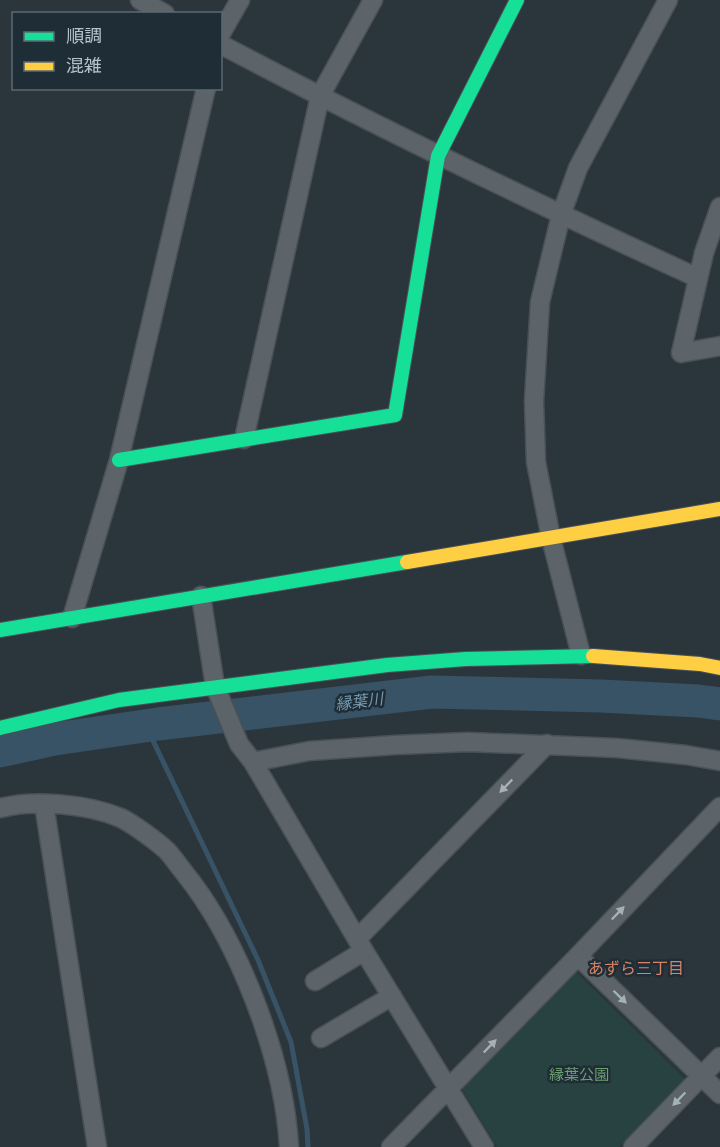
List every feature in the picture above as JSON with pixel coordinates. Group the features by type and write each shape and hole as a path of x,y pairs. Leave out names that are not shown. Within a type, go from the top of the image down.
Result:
{"street":[{"path":"140,0 161,12"},
{"path":"222,32 240,0"},
{"path":"244,440 320,96 373,0"},
{"path":"119,460 395,415 438,156 517,0"},
{"path":"581,656 551,538 536,462 534,401 540,302 561,215 578,168 668,0"},
{"path":"222,45 438,156 698,278"},
{"path":"72,618 119,460 206,90"},
{"path":"720,207 704,253 681,353 720,346"},
{"path":"0,630 720,509"},
{"path":"201,596 216,689 239,744 253,762 360,945 484,1147"},
{"path":"0,728 119,700 387,665 466,659 581,656 700,663 720,668"},
{"path":"700,663 720,658"},
{"path":"253,762 309,751 468,742 617,748 720,761"},
{"path":"315,981 360,945 547,744"},
{"path":"44,804 97,1147"},
{"path":"0,808 10,805 44,804 86,807 121,819 165,849 194,885 220,923 249,989 267,1037 288,1128 289,1147"},
{"path":"391,1147 720,807"},
{"path":"578,956 720,1094"},
{"path":"321,1038 392,996"},
{"path":"633,1147 720,1057"}],"green space":[{"name":"縁葉公園","path":"576,972 685,1079 619,1147 497,1147 462,1089"}],"waterway":[{"name":"縁葉川","path":"0,751 55,739 158,724 432,692 601,696 720,704"},
{"path":"146,726 258,960 291,1042 307,1129 308,1147"}],"traffic: fast":[{"path":"119,460 395,415 438,156 517,0"},
{"path":"0,630 407,562"},
{"path":"0,728 119,700 387,665 466,659 593,656"}],"traffic: slow":[{"path":"407,562 720,509"},
{"path":"593,656 700,664 720,668"}],"district":[{"name":"あずら三丁目","path":"636,968"}]}
